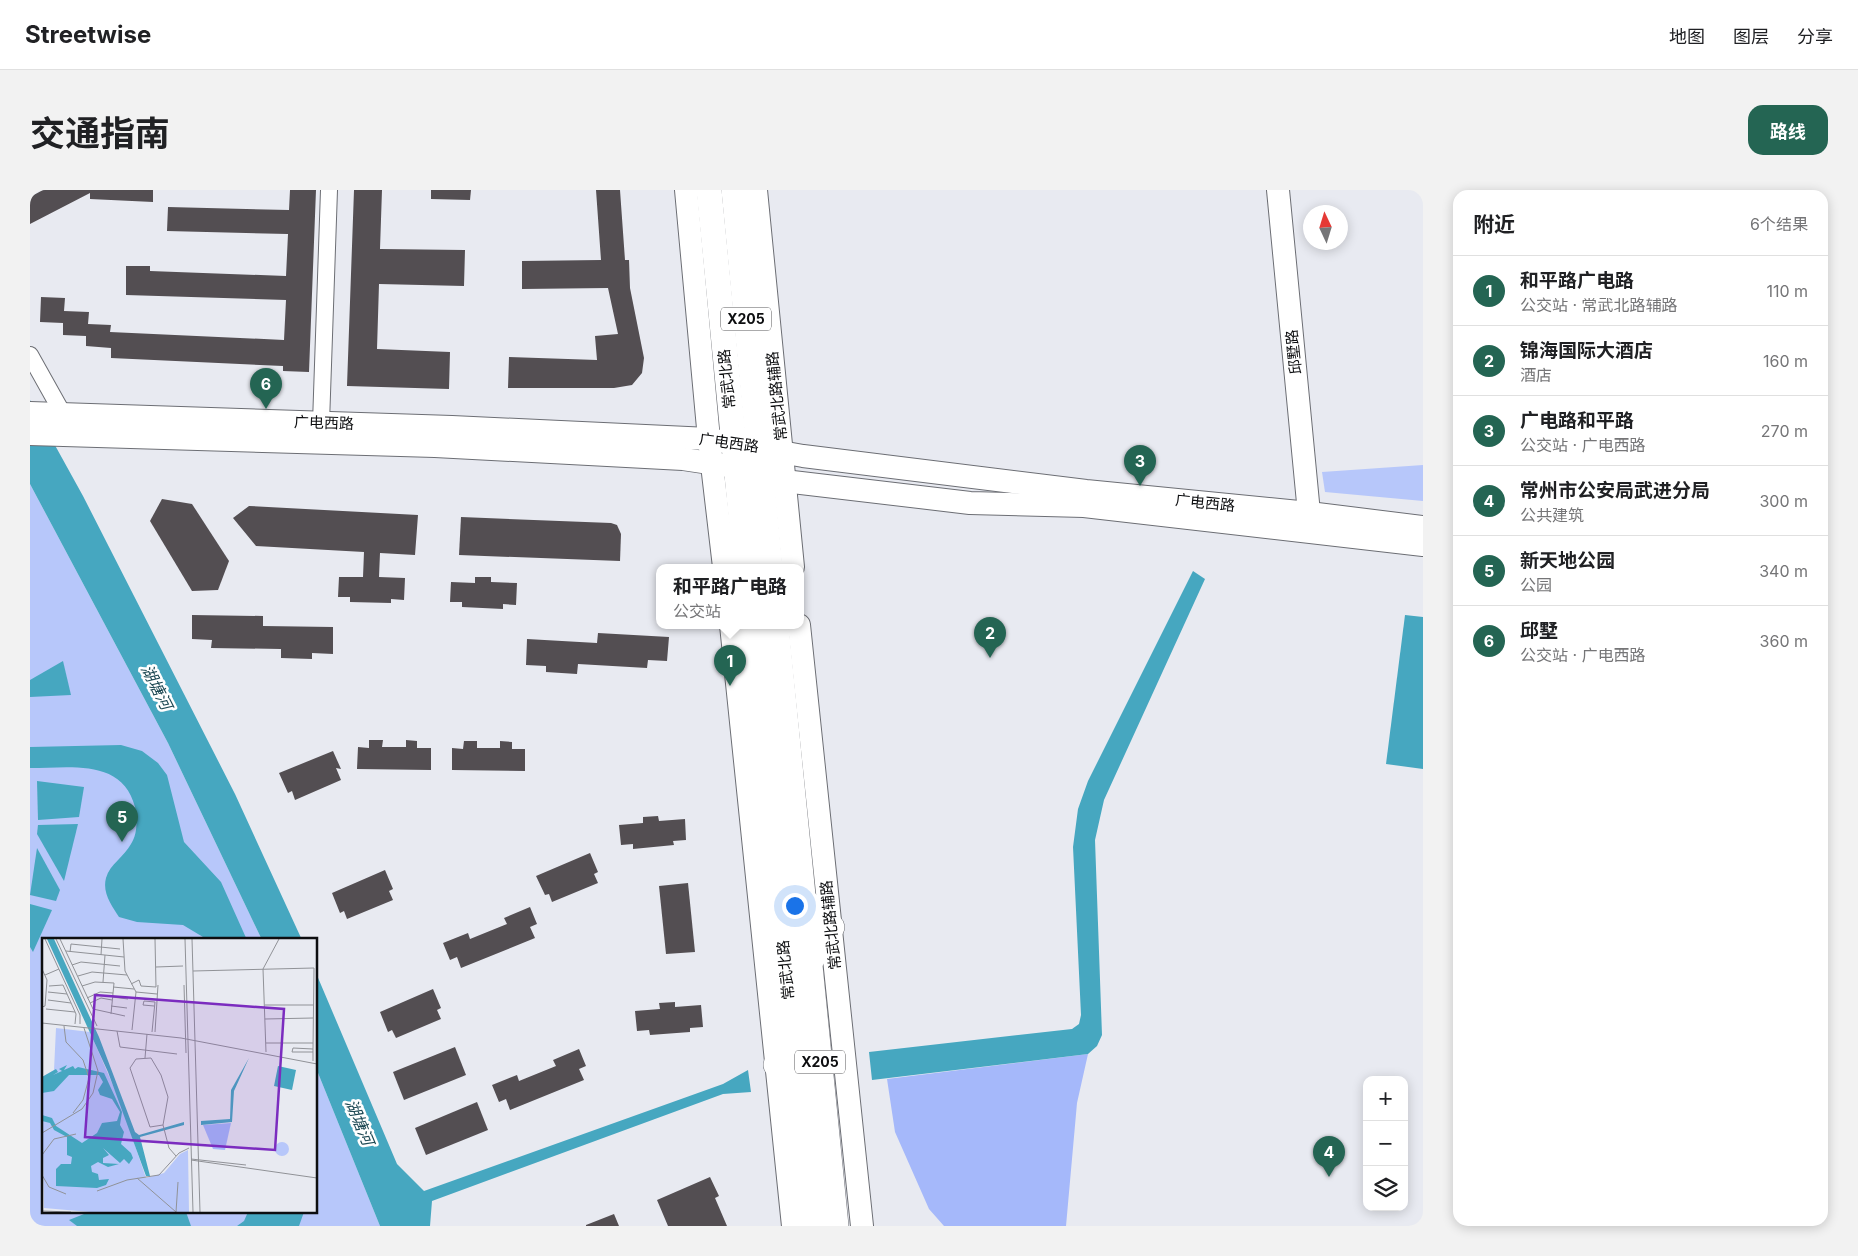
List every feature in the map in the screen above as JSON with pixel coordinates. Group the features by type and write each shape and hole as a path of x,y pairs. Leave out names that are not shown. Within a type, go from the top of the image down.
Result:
{"main road":[{"path":"686,190 709,439 724,465 724,564"},
{"name":"常武北路","path":"709,190 734,442 724,465 745,564"},
{"name":"常武北路","path":"734,190 770,450 772,477 770,564"},
{"name":"常武北路辅路","path":"756,190 770,450"},
{"name":"邱墅路","path":"1278,190 1309,513"},
{"name":"广电西路","path":"48,419 453,447 683,459 724,465 772,477 970,503 1084,506 1423,545"},
{"name":"广电西路","path":"30,434 48,419 321,423 709,439 770,450 1086,491 1309,513 1423,527"},
{"path":"772,477 792,564"},
{"path":"730,629 793,1226"},
{"name":"常武北路","path":"752,629 812,1226"},
{"name":"常武北路","path":"776,629 836,1226"},
{"name":"常武北路辅路","path":"799,629 862,1226"},
{"path":"803,899 832,927 810,962"},
{"path":"776,1065 792,1026"}],"street":[{"path":"321,423 329,190"},
{"path":"30,355 48,419"}],"shaded area":[{"path":"1423,465 1423,501 1325,492 1322,472"},
{"path":"30,484 168,743 261,938 42,938 42,1214 318,1214 318,1073 380,1226 30,1226"},
{"path":"1088,1054 1077,1103 1066,1226 944,1226 929,1209 895,1132 887,1079"}],"water":[{"name":"湖塘河","path":"30,400 83,496 235,794 301,938 261,938 168,743 30,484"},
{"path":"1193,571 1205,579 1104,800 1095,840 1102,1035 1097,1046 1088,1054 872,1080 869,1052 1072,1029 1079,1024 1081,1015 1073,847 1078,809 1088,781"},
{"path":"1405,615 1423,617 1423,769 1386,764"},
{"path":"63,661 71,695 30,697 30,680"},
{"path":"121,745 142,751 158,763 167,775 184,842 221,882 246,938 205,938 183,925 137,922 119,917 108,899 105,884 108,873 128,849 135,835 136,812 129,791 119,780 107,773 93,769 77,767 30,768 30,747"},
{"path":"37,781 84,787 79,817 38,820"},
{"path":"78,824 64,881 37,834 38,825"},
{"path":"37,848 60,890 56,901 30,895"},
{"path":"30,904 52,910 33,952 30,947"},
{"name":"湖塘河","path":"318,978 397,1164 424,1191 723,1084 748,1070 751,1092 723,1094 432,1201 430,1226 380,1226 318,1073"},
{"path":"84,1214 187,1214 191,1226 77,1226 69,1220"},
{"path":"247,1214 303,1214 299,1226 237,1226 244,1221"}],"building":[{"path":"43,190 153,190 153,202 90,199 90,193 30,224 30,197"},
{"path":"290,190 316,190 309,372 283,371 283,366 111,358 111,348 86,346 86,336 63,335 63,323 40,322 41,297 65,298 64,311 89,312 88,324 111,325 110,332 284,340 286,300 126,295 126,266 150,266 150,271 286,276 288,234 167,231 168,207 289,210"},
{"path":"354,190 382,190 380,249 465,250 464,286 379,284 377,349 450,352 449,389 347,386"},
{"path":"431,190 471,190 470,200 431,199"},
{"path":"596,190 620,190 625,260 629,260 630,288 644,358 642,373 632,385 614,388 508,388 509,357 597,360 595,336 618,334 608,288 522,289 522,261 601,260"},
{"path":"162,499 192,504 229,561 218,590 192,591 150,521"},
{"path":"249,506 418,515 415,555 380,553 379,577 405,578 404,600 391,599 391,603 350,602 350,597 338,597 339,577 363,577 364,552 256,546 233,518"},
{"path":"461,517 611,523 617,525 621,534 620,561 459,555"},
{"path":"475,577 491,577 491,582 517,583 516,605 503,604 503,609 462,607 462,602 450,602 451,582 475,583"},
{"path":"192,615 263,616 263,626 333,627 333,654 312,653 312,659 281,658 281,649 211,648 212,640 192,639"},
{"path":"598,633 669,637 667,661 648,660 647,668 578,664 577,674 546,672 546,666 526,665 527,639 597,643"},
{"path":"369,740 383,740 382,747 406,747 406,740 417,741 417,748 431,748 431,770 357,769 358,747 369,748"},
{"path":"464,741 477,741 477,748 500,748 500,741 512,742 512,749 525,749 525,771 452,770 452,748 463,749"},
{"path":"333,751 341,769 336,768 341,780 295,800 292,791 288,793 279,773"},
{"path":"658,816 659,821 685,819 686,840 673,841 674,845 633,849 633,844 621,845 619,825 643,823 643,817"},
{"path":"590,853 598,872 594,874 598,883 552,902 549,894 545,895 536,876"},
{"path":"385,870 393,889 389,891 393,900 347,919 344,911 340,913 332,893"},
{"path":"688,883 695,952 666,954 659,886"},
{"path":"530,907 537,924 530,927 535,938 461,968 457,957 450,960 443,943 468,933 470,939 507,924 504,918"},
{"path":"433,989 441,1008 437,1010 441,1019 396,1038 392,1030 388,1032 380,1012"},
{"path":"675,1002 675,1007 701,1005 703,1027 690,1028 690,1032 650,1035 649,1030 637,1031 635,1011 660,1009 659,1003"},
{"path":"455,1047 466,1075 404,1100 393,1072"},
{"path":"579,1049 586,1066 579,1069 584,1080 510,1110 506,1099 499,1102 492,1085 517,1075 519,1081 556,1066 553,1060"},
{"path":"477,1102 488,1130 426,1155 415,1128"},
{"path":"710,1177 719,1196 715,1198 727,1226 668,1226 657,1200"},
{"path":"614,1214 619,1226 586,1226 586,1225"}],"place":[{"name":"邱墅","path":"266,409"},
{"name":"广电路和平路","path":"1140,486"},
{"name":"锦海国际大酒店","path":"990,658"},
{"name":"和平路广电路","path":"730,686"},
{"name":"新天地公园","path":"122,842"},
{"name":"常州市公安局武进分局","path":"1329,1177"}]}
